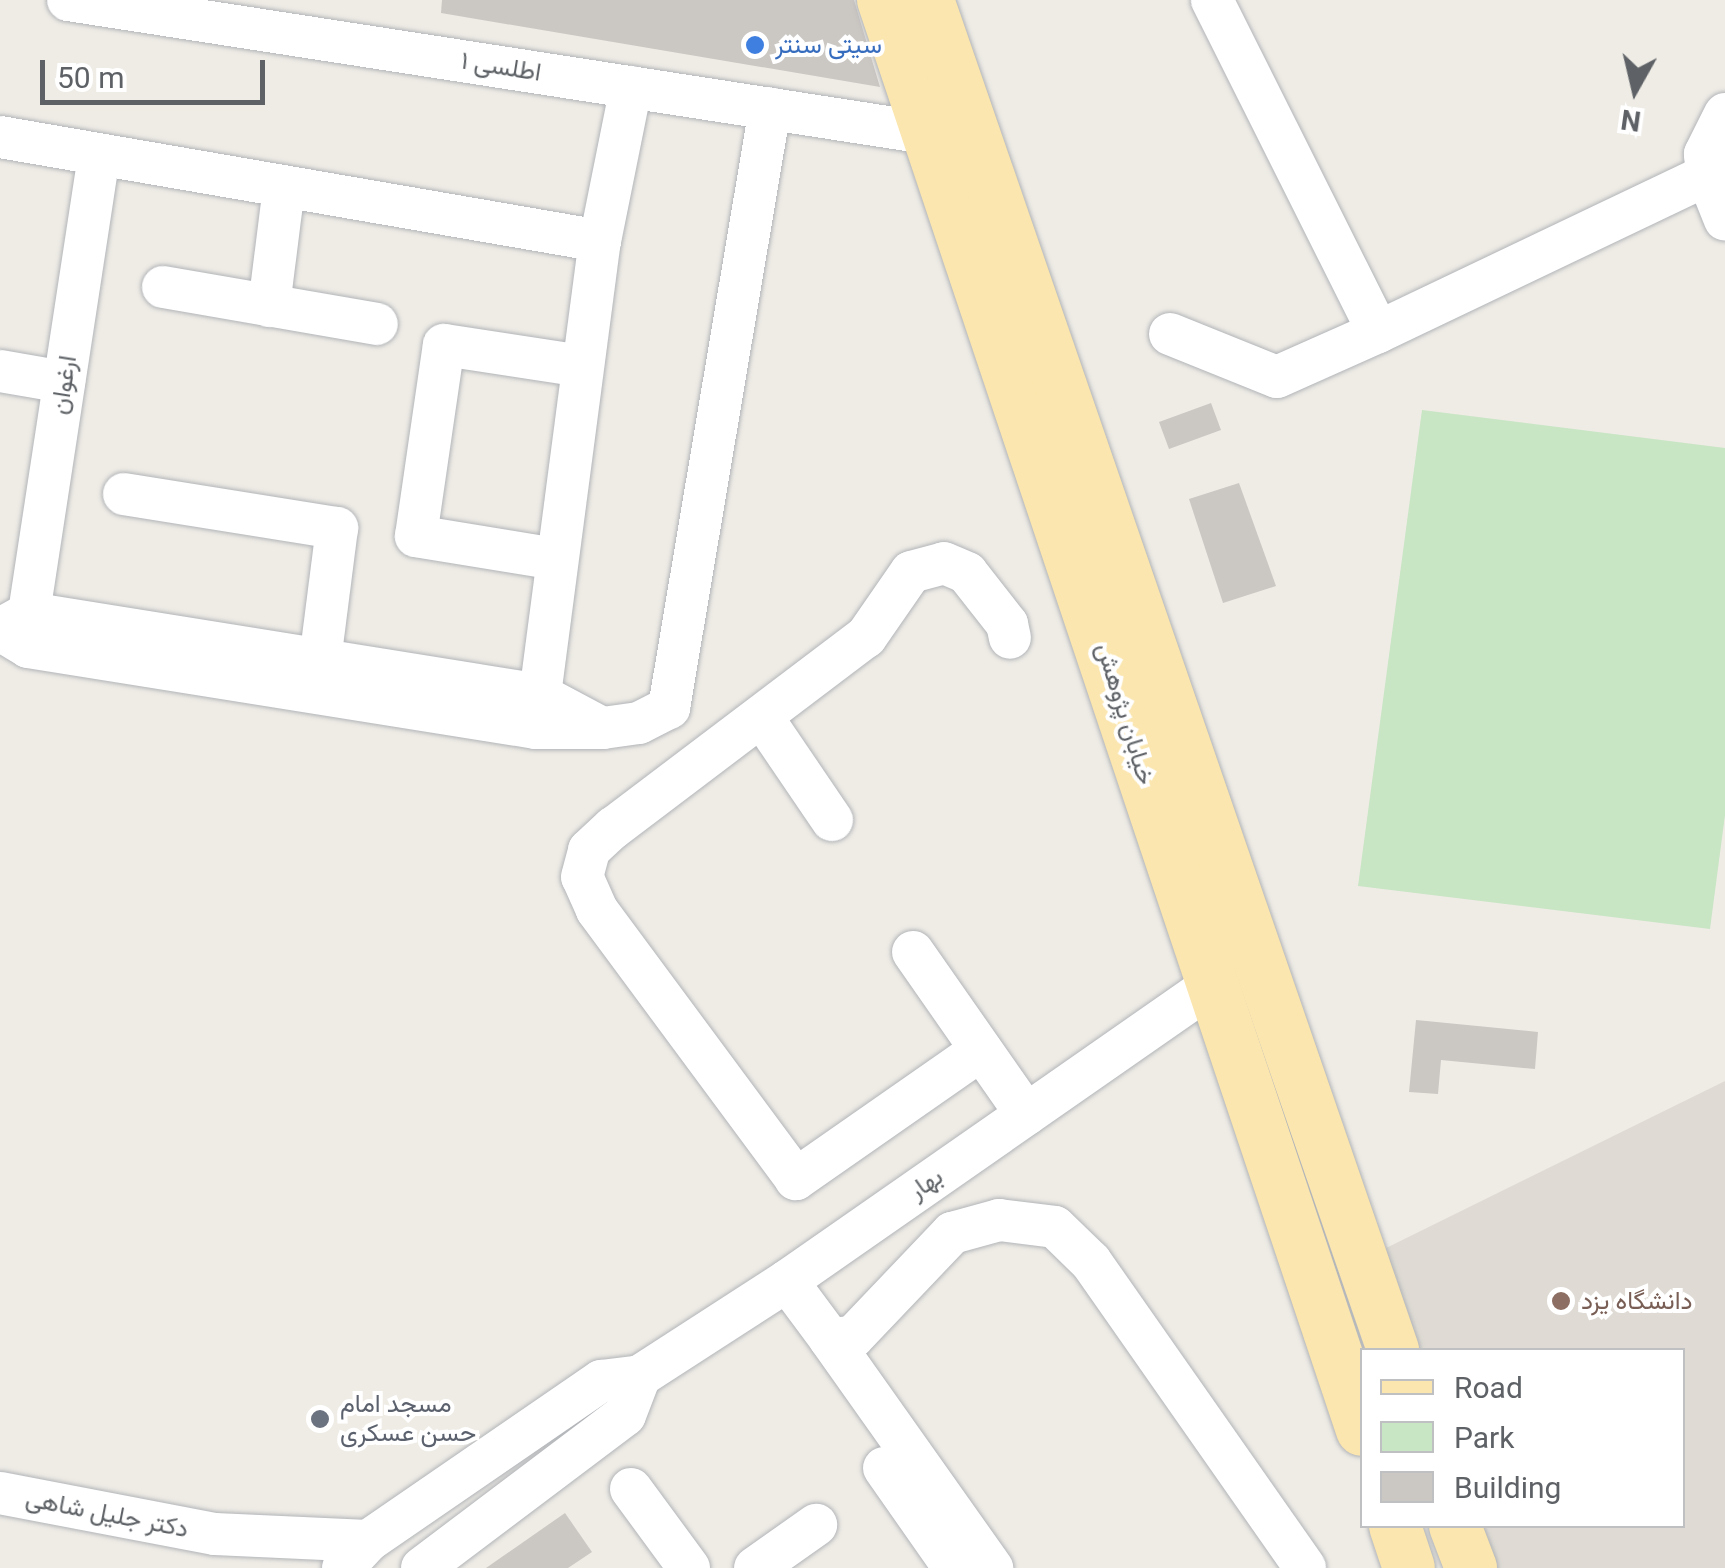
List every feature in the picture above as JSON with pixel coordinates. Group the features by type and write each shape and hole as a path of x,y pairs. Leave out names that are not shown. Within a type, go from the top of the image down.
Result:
{"main road":[{"name":"خیابان پژوهش","path":"884,0 933,134 1096,620 1209,987 1360,1424"},
{"name":"خیابان پژوهش","path":"928,0 1392,1348"},
{"path":"1396,1528 1409,1568"},
{"path":"1457,1528 1470,1568"}],"street":[{"name":"اطلسی ۱","path":"68,0 933,134"},
{"path":"1195,4 1273,159 1378,332"},
{"path":"540,695 600,240 630,87"},
{"path":"10,624 28,648 536,728 603,728 639,723 669,708 770,108"},
{"path":"1725,114 1708,144 1725,220"},
{"path":"0,137 600,240"},
{"name":"ارغوان","path":"10,624 64,382 99,157"},
{"path":"1170,334 1278,377 1716,183"},
{"path":"269,306 284,188"},
{"path":"162,287 377,324"},
{"path":"556,559 416,536 444,345 582,366"},
{"path":"0,371 64,382"},
{"path":"124,494 337,528 320,660"},
{"path":"981,1050 796,1178 596,910 582,878 589,850 764,720 866,637 894,588 932,563 967,573 1010,638"},
{"path":"10,624 320,660 540,695 603,728"},
{"path":"764,720 832,820"},
{"path":"913,952 1026,1114"},
{"name":"بهار","path":"356,1555 601,1381 640,1376 787,1281 1209,987"},
{"path":"830,1339 864,1330 931,1248 952,1233 1000,1220 1054,1228 1091,1262 1306,1568"},
{"path":"787,1281 992,1568"},
{"path":"422,1568 625,1415 640,1376"},
{"path":"884,1468 954,1568"},
{"path":"631,1488 689,1568"},
{"name":"دکتر جلیل شاهی","path":"0,1493 215,1534 356,1555"},
{"path":"755,1568 816,1525"},
{"path":"215,1534 251,1568"}],"shaded area":[{"name":"دانشگاه یزد","path":"1725,1081 1725,1568 1485,1568 1472,1528 1685,1528 1685,1348 1412,1348 1380,1251"}],"green space":[{"path":"1422,410 1725,448 1725,815 1710,929 1358,886"}],"building":[{"name":"سیتی سنتر","path":"442,0 854,0 880,87 441,13"},
{"path":"1211,403 1221,430 1169,449 1159,422"},
{"path":"1239,483 1276,586 1223,603 1189,499"},
{"path":"1416,1020 1538,1032 1535,1069 1441,1060 1438,1094 1409,1092"},
{"path":"565,1513 592,1552 568,1568 486,1568"}],"place":[{"name":"سیتی سنتر","path":"755,45"},
{"name":"دانشگاه یزد","path":"1561,1301"},
{"name":"مسجد امام حسن عسکری","path":"320,1419"}]}
